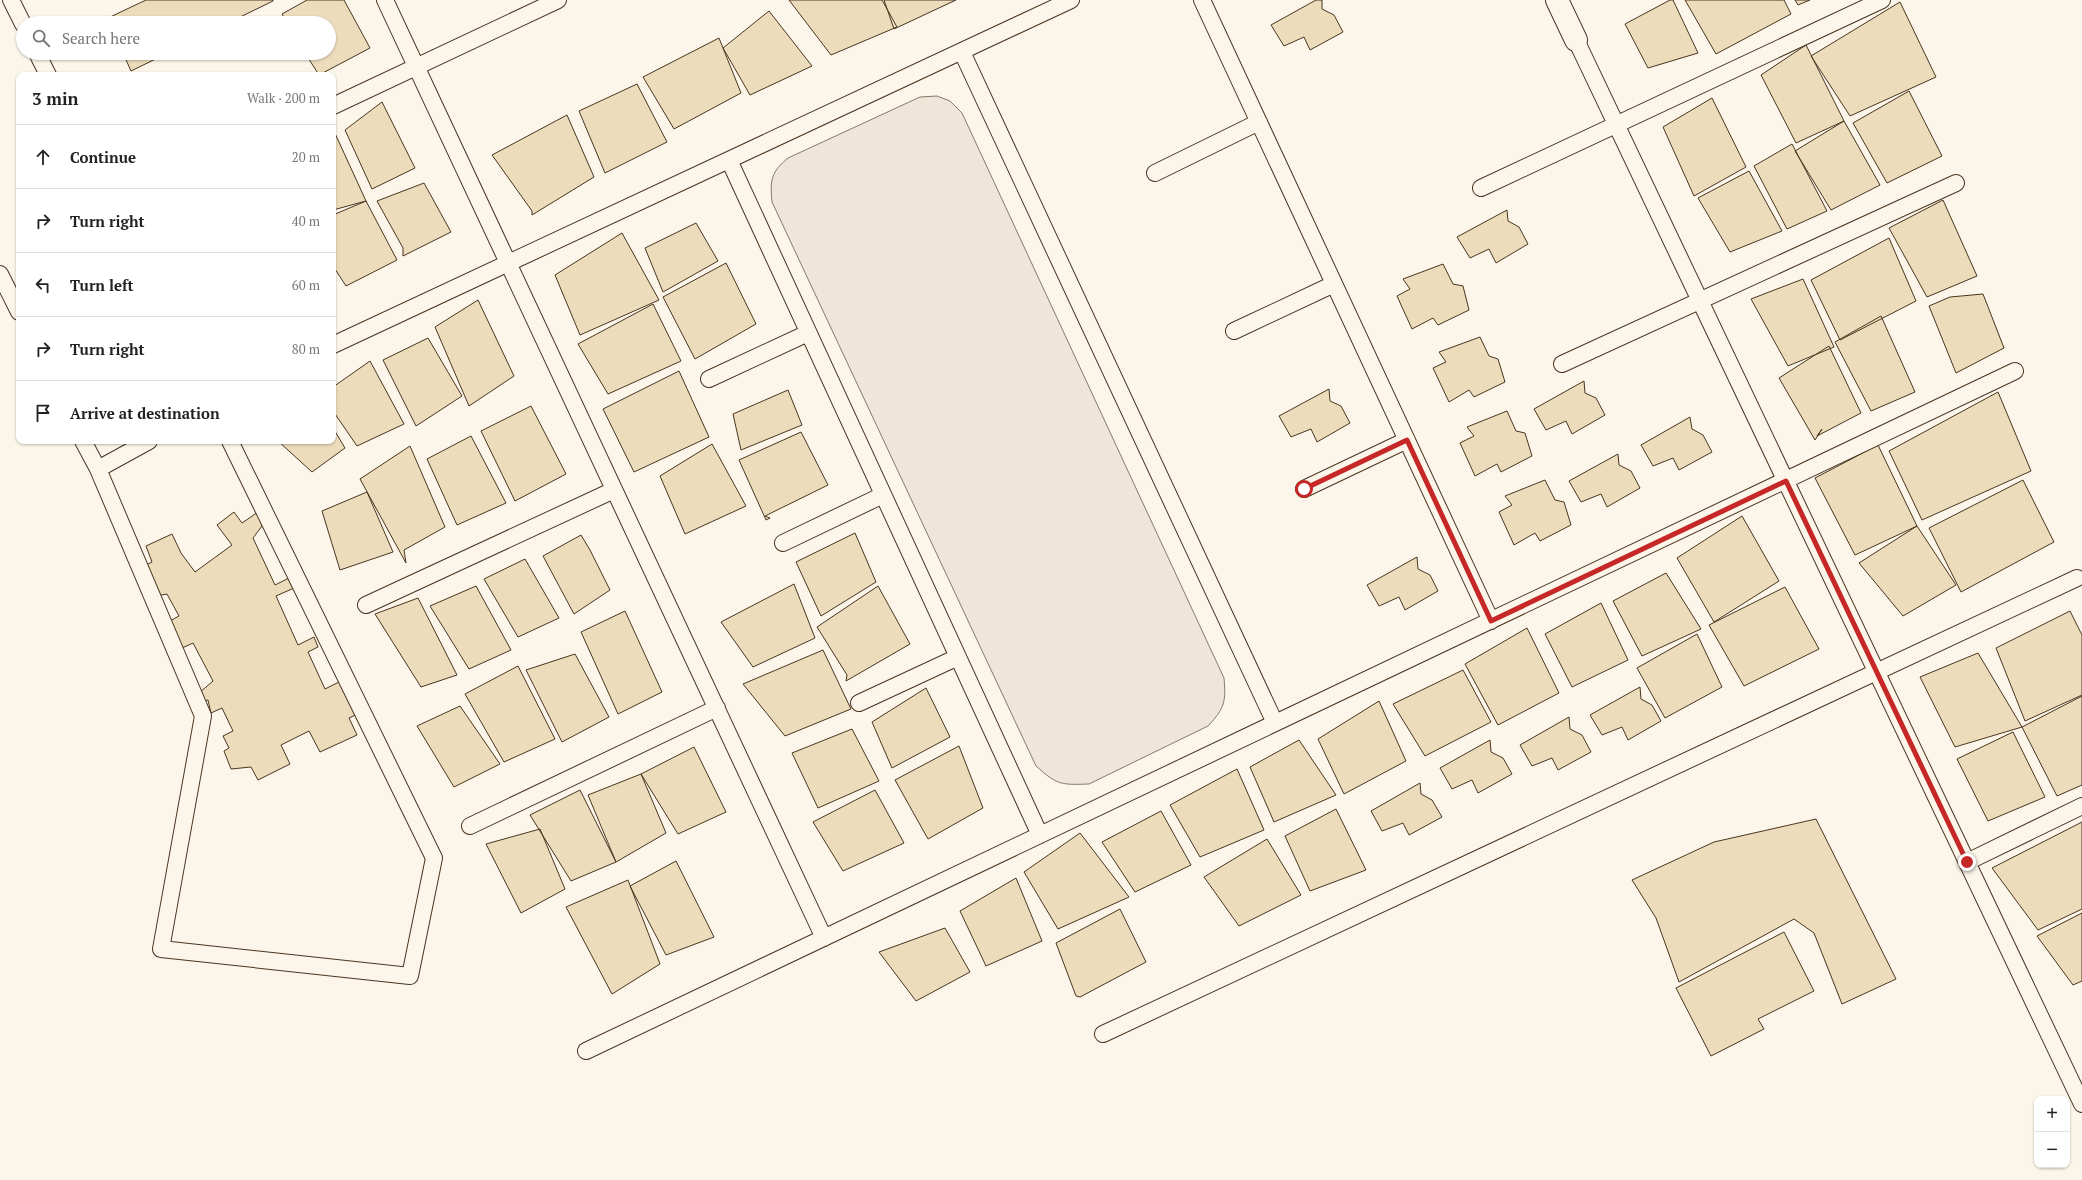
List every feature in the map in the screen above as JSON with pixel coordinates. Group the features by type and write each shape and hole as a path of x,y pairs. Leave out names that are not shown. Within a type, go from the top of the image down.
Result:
{"street":[{"path":"1557,0 1576,40"}],"lane":[{"path":"11,0 19,16"},
{"path":"386,0 824,938"},
{"path":"336,105 558,0"},
{"path":"336,344 1071,0"},
{"path":"1202,0 1491,621"},
{"path":"1481,188 1882,0"},
{"path":"1576,40 2082,1104"},
{"path":"962,52 1275,723"},
{"path":"40,60 46,72"},
{"path":"1155,174 1259,122"},
{"path":"729,160 1040,835"},
{"path":"1562,364 1956,183"},
{"path":"0,274 16,306"},
{"path":"1234,331 1334,284"},
{"path":"709,379 808,333"},
{"path":"586,1051 2016,371"},
{"path":"1304,489 1407,440"},
{"path":"85,444 98,469 204,716 161,949 410,976 434,858 231,444"},
{"path":"98,469 144,444"},
{"path":"366,606 614,490"},
{"path":"783,543 883,495"},
{"path":"1103,1034 2077,578"},
{"path":"859,703 958,657"},
{"path":"470,826 717,708"},
{"path":"1967,862 2082,806"}],"shaded area":[{"path":"937,96 950,101 962,113 1224,678 1225,693 1223,704 1218,714 1208,726 1089,784 1065,784 1049,777 1036,766 772,202 771,188 773,177 778,168 788,158 920,97"}],"building":[{"path":"146,0 273,0 242,16 112,16"},
{"path":"307,0 344,0 370,48 325,72 317,72 309,60 336,60 336,16 283,16 282,14"},
{"path":"789,0 882,0 897,27 831,55"},
{"path":"884,0 956,0 894,29"},
{"path":"1316,0 1322,0 1322,9 1334,15 1343,32 1310,50 1304,37 1284,46 1271,25"},
{"path":"1670,0 1673,0 1698,53 1648,68 1625,24"},
{"path":"1685,0 1784,0 1791,14 1716,54"},
{"path":"1795,0 1810,0 1798,5"},
{"path":"1900,2 1936,77 1850,116 1811,56"},
{"path":"769,11 812,66 750,95 723,48"},
{"path":"719,38 741,93 674,129 643,77"},
{"path":"1806,45 1844,121 1796,143 1761,75"},
{"path":"126,60 154,60 131,71"},
{"path":"637,84 667,142 605,173 579,111"},
{"path":"1909,91 1942,156 1887,183 1853,123"},
{"path":"1712,98 1746,167 1694,196 1663,127"},
{"path":"382,102 415,168 372,189 345,130"},
{"path":"567,115 594,177 532,215 532,211 492,155"},
{"path":"1844,121 1880,185 1831,210 1795,151"},
{"path":"336,136 366,201 336,209"},
{"path":"1792,144 1827,211 1787,229 1754,166"},
{"path":"1749,171 1782,231 1730,252 1698,198"},
{"path":"424,183 451,232 403,256 403,248 377,201"},
{"path":"1943,200 1977,276 1927,297 1889,228"},
{"path":"366,201 397,260 346,286 336,271 336,214"},
{"path":"1507,210 1508,221 1519,227 1528,244 1496,263 1489,249 1470,258 1457,237"},
{"path":"696,223 718,261 663,292 645,248"},
{"path":"622,233 659,300 580,335 555,275"},
{"path":"1889,238 1916,301 1840,340 1811,280"},
{"path":"726,263 756,324 695,359 663,297"},
{"path":"1443,264 1453,284 1463,286 1469,310 1438,325 1433,318 1412,329 1397,296 1410,289 1403,279"},
{"path":"1803,279 1834,347 1788,366 1751,299"},
{"path":"1983,294 2004,348 1956,373 1929,306 1950,297"},
{"path":"478,300 514,376 469,406 435,327"},
{"path":"653,304 681,361 608,394 578,344"},
{"path":"1881,316 1915,392 1871,411 1835,342"},
{"path":"1480,337 1489,356 1498,359 1505,382 1474,397 1469,390 1449,402 1433,368 1446,362 1439,352"},
{"path":"428,338 462,396 416,426 383,360"},
{"path":"1829,346 1861,413 1818,436 1815,440 1779,378"},
{"path":"370,361 404,424 357,446 336,415 336,385"},
{"path":"679,371 709,437 634,472 603,409"},
{"path":"1584,381 1585,393 1596,398 1605,415 1572,434 1566,421 1546,430 1534,409"},
{"path":"1329,389 1330,401 1341,406 1350,423 1317,442 1311,429 1291,437 1279,416"},
{"path":"788,390 802,425 741,450 733,414"},
{"path":"1998,392 2031,471 1922,520 1889,451"},
{"path":"531,406 566,474 515,501 481,431"},
{"path":"1507,411 1516,431 1525,433 1532,456 1501,472 1497,464 1475,476 1460,443 1474,436 1467,427"},
{"path":"1690,417 1692,429 1703,435 1712,452 1679,470 1673,458 1653,466 1641,445"},
{"path":"801,432 828,485 765,516 770,518 766,520 739,460"},
{"path":"336,433 345,448 312,472 281,444 336,444"},
{"path":"471,436 506,503 457,525 427,459"},
{"path":"712,444 746,506 685,534 660,476"},
{"path":"1878,445 1917,526 1855,555 1815,478"},
{"path":"410,446 445,527 404,550 406,563 360,479"},
{"path":"1618,454 1619,465 1631,471 1640,488 1607,507 1601,494 1581,502 1569,481"},
{"path":"1545,480 1555,500 1564,502 1571,525 1540,541 1535,533 1514,545 1499,512 1512,505 1505,496"},
{"path":"2023,480 2054,542 1961,592 1929,528"},
{"path":"367,492 393,552 340,570 322,511"},
{"path":"234,512 242,523 258,512 262,526 253,538 275,585 289,578 294,588 276,596 298,645 314,637 318,647 308,652 325,689 343,680 360,713 349,718 357,735 320,752 309,731 281,745 290,764 258,780 251,767 231,769 224,751 229,748 223,736 233,731 222,708 211,713 208,700 204,701 199,693 213,681 193,643 180,649 168,622 179,616 167,594 156,596 140,568 152,562 146,546 172,534 181,553 195,572 232,545 217,525"},
{"path":"1742,516 1779,581 1714,622 1677,558"},
{"path":"1917,526 1956,585 1903,616 1859,563"},
{"path":"855,533 876,582 821,616 796,562"},
{"path":"581,535 610,590 574,614 543,556"},
{"path":"1417,557 1418,569 1430,575 1438,591 1405,610 1399,597 1379,606 1367,585"},
{"path":"525,559 559,618 518,637 484,579"},
{"path":"1666,573 1701,629 1642,656 1613,601"},
{"path":"794,584 815,638 753,667 721,622"},
{"path":"476,586 511,650 469,669 430,606"},
{"path":"878,586 910,644 846,681 847,675 817,627"},
{"path":"1785,587 1819,649 1744,686 1709,625"},
{"path":"418,598 457,675 421,687 375,614"},
{"path":"1601,603 1628,660 1572,687 1545,634"},
{"path":"625,611 662,692 618,714 581,632"},
{"path":"2070,611 2082,635 2082,695 2025,721 1996,648"},
{"path":"1527,628 1559,693 1498,725 1465,664"},
{"path":"1697,634 1722,687 1665,718 1637,668"},
{"path":"823,650 851,709 785,736 743,684"},
{"path":"1978,653 2022,727 1955,747 1920,677"},
{"path":"575,654 609,717 562,742 526,670"},
{"path":"518,666 555,739 504,762 465,694"},
{"path":"1463,670 1491,722 1425,756 1393,704"},
{"path":"1640,687 1641,699 1652,705 1661,721 1628,740 1622,727 1602,735 1590,715"},
{"path":"926,688 950,737 892,768 872,722"},
{"path":"2082,696 2082,785 2057,796 2022,727"},
{"path":"1379,701 1406,761 1344,794 1318,739"},
{"path":"460,706 500,764 454,787 417,726"},
{"path":"1569,717 1570,729 1582,735 1591,752 1558,770 1552,758 1532,766 1520,745"},
{"path":"852,729 879,781 818,808 792,753"},
{"path":"2013,732 2045,797 1988,821 1957,759"},
{"path":"1299,740 1336,795 1274,822 1250,767"},
{"path":"1490,740 1491,752 1503,758 1512,774 1478,793 1472,780 1452,789 1440,768"},
{"path":"959,746 983,808 928,839 895,780"},
{"path":"694,747 726,812 678,834 641,774"},
{"path":"1237,769 1264,830 1200,857 1170,805"},
{"path":"641,774 666,833 616,862 588,795"},
{"path":"1420,783 1421,794 1432,800 1442,817 1409,835 1403,823 1382,831 1371,811"},
{"path":"580,790 616,862 571,881 530,815"},
{"path":"875,790 904,843 843,871 813,822"},
{"path":"1336,809 1366,870 1310,891 1285,836"},
{"path":"1161,811 1191,865 1135,892 1102,842"},
{"path":"1816,819 1896,979 1842,1004 1814,933 1794,919 1679,982 1656,918 1632,880 1714,842"},
{"path":"2082,822 2082,909 2038,930 1992,868"},
{"path":"540,829 565,889 521,913 486,844"},
{"path":"1080,833 1129,897 1058,929 1024,872"},
{"path":"1267,839 1301,895 1239,926 1204,877"},
{"path":"676,861 714,937 666,955 630,886"},
{"path":"1016,878 1042,941 986,966 960,911"},
{"path":"628,880 660,964 612,994 566,907"},
{"path":"1120,909 1146,962 1080,997 1076,996 1056,943"},
{"path":"2082,913 2082,981 2073,985 2037,936"},
{"path":"945,928 970,972 916,1001 879,952"},
{"path":"1784,932 1814,991 1758,1019 1764,1029 1711,1056 1676,988"}],"route":[{"path":"1304,489 1407,440 1491,621 1786,481 1967,862"}]}
